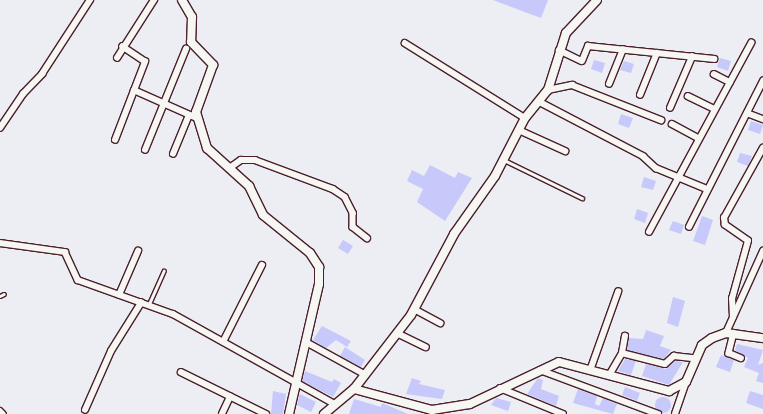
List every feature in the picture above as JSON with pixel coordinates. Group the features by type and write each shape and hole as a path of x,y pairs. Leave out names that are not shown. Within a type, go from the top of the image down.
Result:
{"street":[{"path":"0,128 23,94 42,74 90,0"},
{"path":"116,58 154,0"},
{"path":"173,154 193,116 213,65 191,42 192,17 182,0"},
{"path":"324,414 354,389 366,375 414,309 454,234 503,160 525,118 548,90 559,50 566,33 597,0"},
{"path":"405,43 525,118"},
{"path":"649,232 698,138 751,43"},
{"path":"559,50 582,61 588,46 714,59"},
{"path":"114,140 145,62 123,47"},
{"path":"145,150 186,49"},
{"path":"609,84 623,50"},
{"path":"640,95 657,53"},
{"path":"670,108 692,57"},
{"path":"714,74 730,82"},
{"path":"689,227 763,81"},
{"path":"548,90 572,85 661,120"},
{"path":"134,90 193,116 207,148 231,167 249,186 263,215 310,253 319,267 319,284 298,383 289,414"},
{"path":"688,96 714,109"},
{"path":"538,101 677,177 707,189"},
{"path":"747,113 763,119"},
{"path":"672,124 698,138"},
{"path":"519,130 565,151"},
{"path":"741,358 730,353 730,333 733,317 732,299 748,241 725,225 724,218 763,148"},
{"path":"231,167 241,160 254,160 333,188 348,201 353,226 367,238"},
{"path":"0,243 65,252 78,280 149,305 223,342 335,404"},
{"path":"119,295 138,251"},
{"path":"733,317 763,251"},
{"path":"223,342 262,264"},
{"path":"591,368 618,292"},
{"path":"85,410 111,351 141,303"},
{"path":"414,309 440,323"},
{"path":"397,333 426,348"},
{"path":"675,414 694,358 702,344 730,333 763,338"},
{"path":"610,374 622,353 625,336"},
{"path":"306,342 366,375"},
{"path":"622,353 665,364 674,356 694,358"},
{"path":"432,410 470,404 500,388 559,362 591,368 669,391 686,382"},
{"path":"539,370 658,414"},
{"path":"181,372 266,414"},
{"path":"500,388 563,414"},
{"path":"354,389 444,414"},
{"path":"222,414 230,397"},
{"path":"0,411 3,414"}],"lane":[{"path":"503,160 582,198"},
{"path":"149,305 164,271"},
{"path":"0,296 4,294"}],"building":[{"path":"493,0 548,0 541,18"},
{"path":"720,58 731,61 728,71 717,67"},
{"path":"594,60 605,63 602,73 591,69"},
{"path":"624,61 634,64 631,73 620,70"},
{"path":"621,114 633,118 629,128 618,124"},
{"path":"751,121 763,125 760,134 748,130"},
{"path":"740,153 752,156 748,166 737,162"},
{"path":"430,165 455,178 458,172 472,178 445,221 417,202 423,189 407,181 412,170 424,176"},
{"path":"644,177 656,181 653,190 641,187"},
{"path":"637,209 648,213 645,223 634,219"},
{"path":"702,216 713,220 705,245 693,241"},
{"path":"673,221 684,225 681,234 669,230"},
{"path":"343,240 353,246 348,254 338,248"},
{"path":"673,297 685,301 678,327 667,323"},
{"path":"322,326 351,341 347,347 336,340 326,348 313,340"},
{"path":"646,330 664,336 660,346 671,350 664,359 627,350 629,338 643,339"},
{"path":"737,344 763,350 758,365 763,363 763,383 756,381 759,373 744,367 748,358 735,350"},
{"path":"345,347 365,360 361,367 340,356"},
{"path":"721,355 734,360 730,372 716,367"},
{"path":"625,359 636,361 631,375 618,371"},
{"path":"676,361 683,362 669,385 642,376 646,364 666,369"},
{"path":"305,371 332,382 334,379 341,383 333,397 302,381"},
{"path":"412,378 421,381 419,384 445,390 442,399 406,394"},
{"path":"538,378 543,380 541,389 559,396 556,406 527,394"},
{"path":"625,387 640,393 637,401 622,395"},
{"path":"578,389 597,396 595,404 599,406 603,398 617,404 613,414 573,403"},
{"path":"273,391 286,394 283,414 271,414"},
{"path":"750,391 763,395 763,409 746,403"},
{"path":"300,394 316,402 311,412 297,405"},
{"path":"660,397 666,397 671,402 669,411 660,413 655,408 655,402"},
{"path":"496,398 511,402 508,411 491,405"},
{"path":"354,399 381,407 382,403 408,414 349,414"}]}
